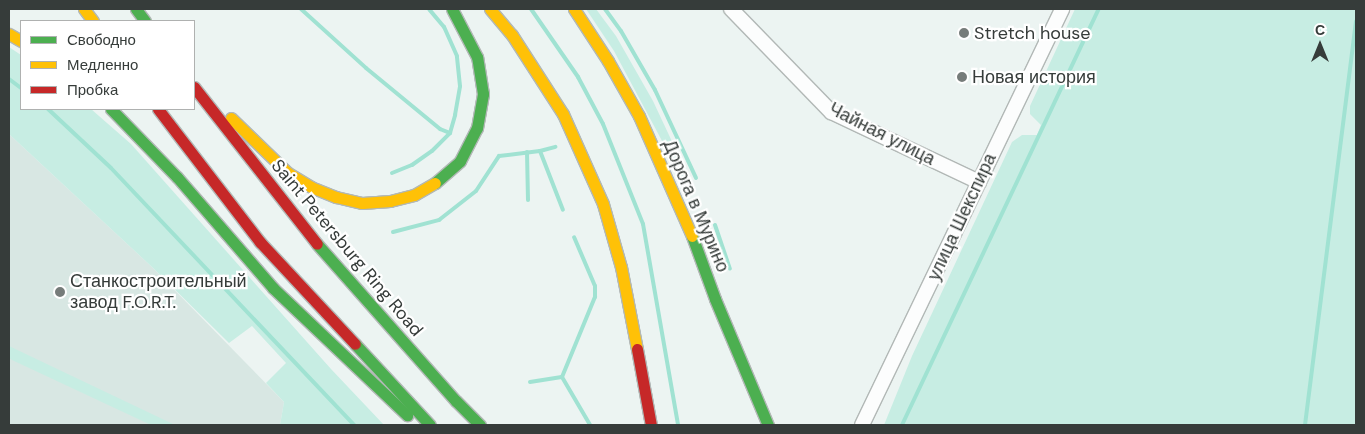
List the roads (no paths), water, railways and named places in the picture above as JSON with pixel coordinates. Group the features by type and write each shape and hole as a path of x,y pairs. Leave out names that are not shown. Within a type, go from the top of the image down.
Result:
{"main road":[{"path":"84,9 92,20"},
{"path":"136,9 144,20"},
{"path":"195,79 257,145 288,173 311,187 336,197 362,202 390,201 414,195 440,180 460,161 477,128 483,94 477,57 452,9"},
{"path":"490,9 516,42 563,114 603,204 620,267 651,425"},
{"name":"Дорога в Мурино","path":"574,9 608,61 639,116 682,211 715,299 768,425"},
{"path":"9,34 20,40"},
{"name":"Saint Petersburg Ring Road","path":"195,88 306,230 449,394 480,425"},
{"path":"112,110 177,177 273,288 418,425"},
{"path":"159,110 260,242 430,425"}],"street":[{"name":"Чайная улица","path":"731,9 831,112 979,182"},
{"name":"улица Шекспира","path":"862,425 1062,9"}],"waterway":[{"path":"301,9 366,68 440,129 450,133"},
{"path":"392,173 412,165 432,151 450,133 455,115 460,86 457,56 444,27 429,9"},
{"path":"531,9 578,77 603,124 643,224 678,425"},
{"path":"605,9 621,31 655,90 696,178"},
{"path":"902,425 1099,9"},
{"path":"1305,425 1356,21"},
{"path":"9,79 20,87"},
{"path":"49,110 111,168 354,425"},
{"path":"393,232 439,220 476,191 499,156 540,151 555,147"},
{"path":"540,151 563,210"},
{"path":"527,152 528,200"},
{"path":"715,225 730,269"},
{"path":"530,382 562,377 595,297 595,286 574,237"},
{"path":"562,377 590,425"}],"place":[{"name":"Stretch house","path":"964,33"},
{"name":"Новая история","path":"962,77"},
{"name":"Станкостроительный завод F.O.R.T.","path":"60,292"}]}
